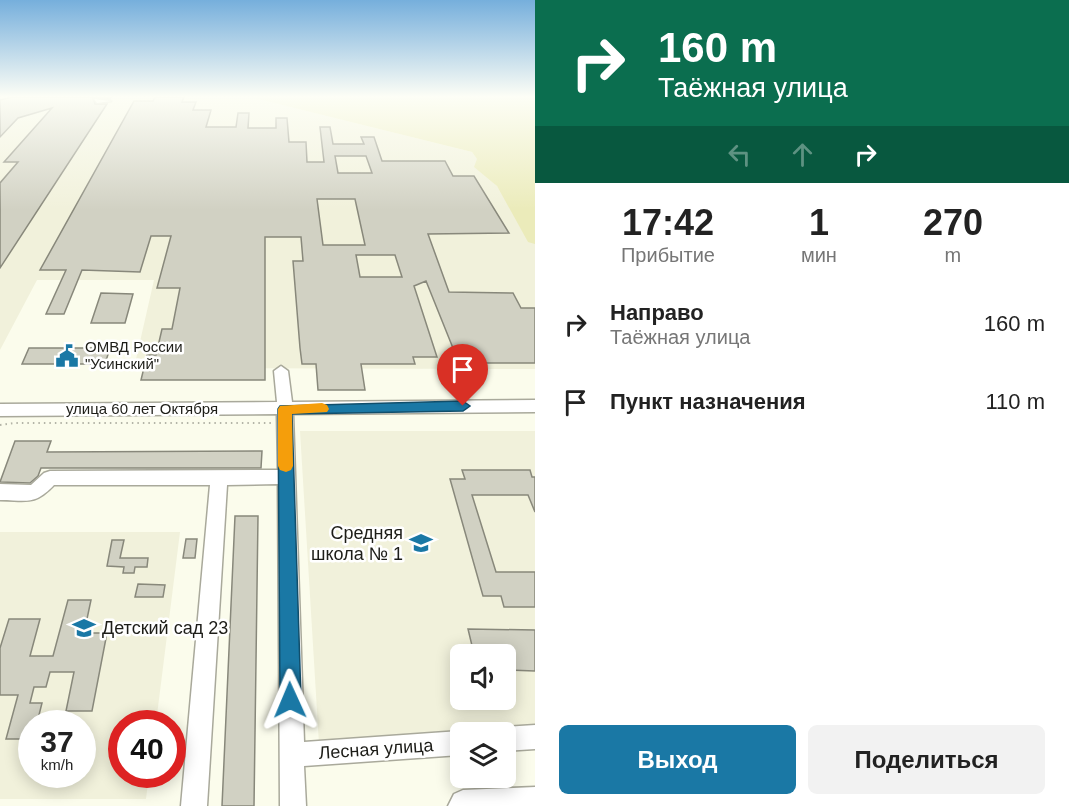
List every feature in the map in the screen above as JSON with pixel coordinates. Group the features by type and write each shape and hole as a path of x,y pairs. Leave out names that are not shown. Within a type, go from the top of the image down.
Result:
{"street":[{"path":"281,371 280,416 286,477 293,806"},
{"name":"улица 60 лет Октября","path":"2,417 280,416 535,406"},
{"path":"0,492 35,493 50,478 286,477"},
{"path":"194,806 219,478"},
{"path":"516,739 534,740"},
{"name":"Лесная улица","path":"292,755 450,743"},
{"path":"461,806 463,803 535,800"}],"path":[{"path":"2,417 15,423 280,416"}],"shaded area":[{"path":"0,135 402,135 472,152 521,219 535,220 535,369 134,368 154,280 37,280 0,350"},
{"name":"Средняя школа № 1","path":"300,431 535,431 535,727 516,728 516,722 450,722 450,734 319,744"},
{"name":"Детский сад 23","path":"0,532 180,532 158,710 108,710 108,788 147,788 146,799 0,799"}],"green space":[{"path":"402,135 535,135 535,244 528,242 497,186 474,167 477,159 472,152"}],"building":[{"path":"28,135 87,135 0,268 0,183 18,162 4,162"},
{"path":"115,135 288,135 289,142 306,142 307,162 324,162 321,135 331,135 333,144 364,144 361,137 374,137 382,161 445,161 453,176 474,176 509,233 428,234 449,292 513,293 521,308 535,308 535,363 459,363 426,281 414,286 437,357 413,357 415,364 361,364 365,390 318,390 316,364 302,364 300,348 293,261 303,261 301,237 265,237 265,380 141,380 147,355 156,355 162,329 172,329 180,288 157,288 171,236 151,236 140,272 82,270 64,314 46,314 66,270 40,270","holes":["335,156 366,156 372,173 338,173","317,199 355,199 365,245 323,245","356,255 395,255 402,277 360,277"]},
{"path":"101,293 133,294 125,323 91,323"},
{"name":"ОМВД России \"Усинский\"","path":"29,348 110,348 105,364 22,364"},
{"path":"15,441 51,441 47,452 262,451 261,468 41,468 38,476 30,483 0,482"},
{"path":"462,470 530,470 532,477 535,477 535,512 528,495 472,495 496,572 535,572 535,607 504,607 501,596 483,596 450,479 465,479"},
{"path":"235,516 258,516 254,806 222,806"},
{"path":"186,539 197,539 195,558 183,558"},
{"path":"112,540 124,540 120,558 148,558 147,567 135,567 134,573 123,573 124,567 107,566"},
{"path":"138,584 165,585 163,597 135,597"},
{"path":"68,600 91,600 84,633 107,633 92,710 66,710 74,672 50,672 46,687 34,687 30,703 42,703 40,710 18,710 18,739 6,739 18,695 0,695 0,648 9,619 40,619 30,656 53,656"},
{"path":"468,629 535,630 535,671 516,670 516,644 472,644"}],"slow traffic":[{"path":"286,466 285,409 322,409"}],"place":[{"name":"ОМВД России \"Усинский\"","path":"67,356"},
{"name":"Средняя школа № 1","path":"421,543"},
{"name":"Детский сад 23","path":"84,628"}],"route":[{"path":"290,700 285,409 463,406"}]}
